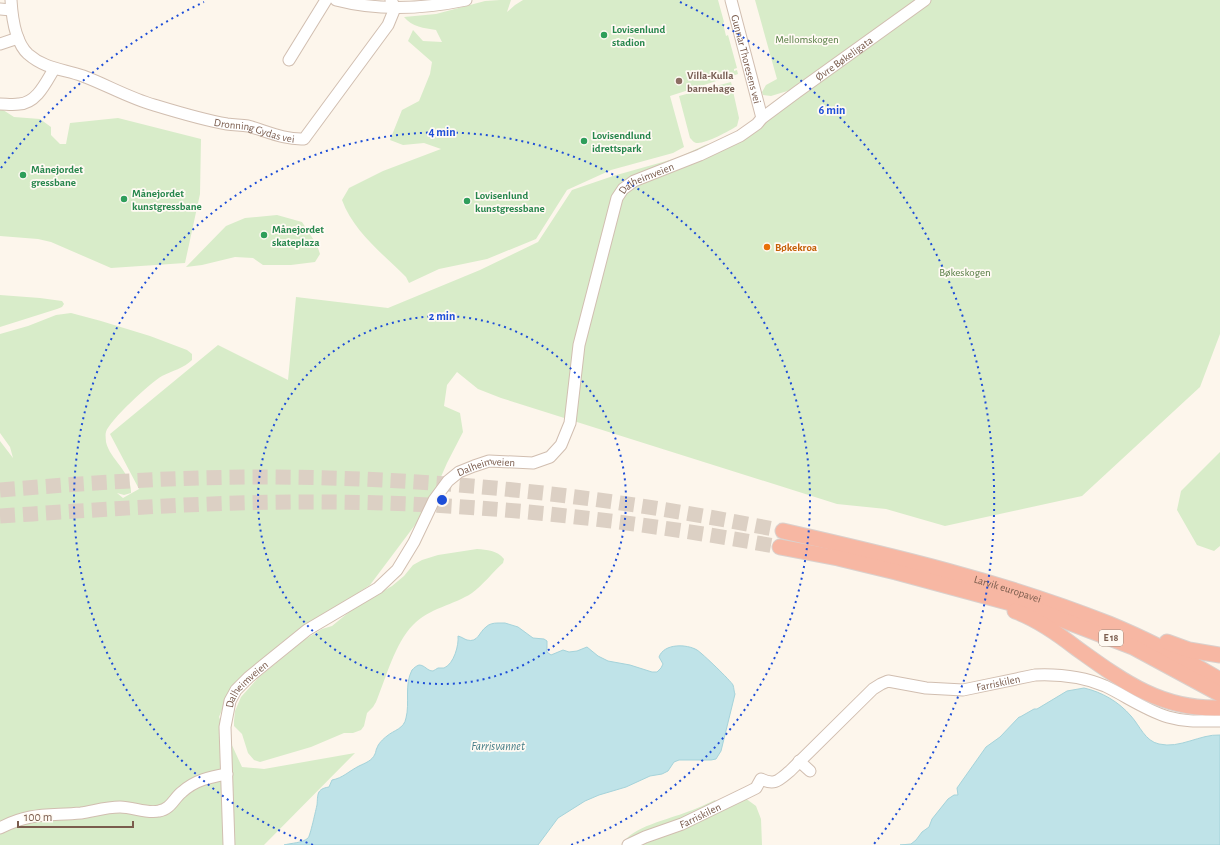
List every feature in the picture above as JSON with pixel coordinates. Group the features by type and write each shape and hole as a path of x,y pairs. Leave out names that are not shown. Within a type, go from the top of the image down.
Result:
{"highway":[{"name":"Larvik europavei","path":"783,531 861,549 1038,598 1109,624 1164,649 1218,688"},
{"name":"Larvik europavei","path":"780,547 881,568 1001,599 1037,610 1133,647 1218,688"},
{"name":"E 18","path":"1001,599 1009,609 1047,627 1131,686 1155,697 1177,704 1220,708"},
{"name":"E 18","path":"1109,624 1189,650 1220,656"}],"street":[{"path":"289,60 326,0"},
{"path":"336,0 362,5 393,4 434,6 466,0"},
{"name":"Gunnar Thoresens vei","path":"731,0 762,118"},
{"name":"Øvre Bøkeligata","path":"762,118 925,0"},
{"name":"Dronning Gydas vei","path":"7,6 18,38 26,53 41,63 54,69 80,75 97,81 122,94 154,105 227,124 246,126 295,140 304,139 388,25 393,4"},
{"path":"0,44 18,38"},
{"path":"0,104 20,104 27,102 41,90 54,69"},
{"name":"Dalheimveien","path":"228,845 225,726 233,694 241,684 307,630 378,588 397,570 414,542 434,500 448,481 459,472 489,461 533,463 550,457 561,445 570,423 579,345 617,198 624,189 634,181 700,155 740,136 758,124 762,118"},
{"name":"Farriskilen","path":"631,844 693,819 756,788 761,779 769,783 778,781 873,689 888,681 926,688 963,690 1036,675 1046,674 1082,678 1097,683 1140,705 1168,717 1193,721 1220,721"},
{"path":"799,761 810,771"},
{"path":"0,828 24,818 40,815 82,812 112,807 129,808 150,812 161,811 169,806 181,792 196,782 209,777 227,774"}],"green space":[{"name":"Lovisendlund idrettspark","path":"511,0 507,12 523,0 718,0 726,36 728,35 737,68 734,69 734,71 737,70 738,74 670,96 684,147 673,153 611,170 567,190 536,239 487,259 439,269 409,283 406,277 361,232 353,222 342,200 349,188 383,171 441,149 424,143 403,145 390,140 402,110 419,101 430,74 432,62 408,41 413,30 423,41 442,42 436,30 414,25 404,17 436,14 485,1"},
{"path":"755,0 1220,0 1220,334 1200,387 1082,496 945,526 886,509 837,504 501,398 478,389 457,372 447,385 444,406 460,413 463,432 447,463 427,509 370,585 281,643 230,690 219,717 242,767 264,769 355,753 264,845 0,845 0,441 13,458 10,447 0,433 0,334 28,326 56,315 71,313 150,336 187,350 192,354 192,360 189,363 162,376 140,393 114,419 106,432 106,442 108,448 125,472 130,486 131,493 124,495 117,493 123,498 139,489 110,434 218,345 288,380 296,297 388,308 480,270 538,242 572,190 613,176 677,158 705,145 743,137 807,85 771,96 763,95 762,92 766,85 777,79"},
{"path":"731,82 739,118 737,126 724,134 707,141 698,143 695,142 690,138 679,96"},
{"path":"0,108 14,117 40,119 51,127 51,135 60,144 66,144 70,123 118,118 201,139 200,194 185,263 111,268 51,242 38,239 0,236"},
{"name":"Månejordet skateplaza","path":"277,215 302,222 317,245 320,254 315,262 291,265 263,265 253,258 235,257 202,265 186,267 226,226 245,218"},
{"path":"0,295 62,301 64,304 62,307 57,309 0,327"},
{"path":"1220,452 1220,546 1214,551 1197,545 1177,510 1181,491"},
{"path":"477,549 492,551 498,554 504,559 503,563 472,593 419,619 407,632 396,651 376,702 367,713 364,726 361,730 353,733 344,733 311,747 260,762 254,760 248,753 242,734 234,726 234,721 235,711 241,697 258,678 304,640 322,629 332,626 354,608 392,586 404,576 413,565 422,560 438,555"},
{"path":"745,798 756,806 761,819 762,845 622,845 633,833 651,824 690,811 715,800 722,808"}],"water":[{"name":"Farrisvannet","path":"505,623 518,627 533,638 544,639 547,641 547,652 551,655 563,650 569,652 577,651 587,647 598,656 608,661 630,665 652,672 657,672 661,668 663,664 659,657 666,649 682,646 697,650 733,685 735,694 721,751 716,759 679,760 674,762 668,771 662,774 650,776 626,787 585,801 558,818 538,845 284,845 300,842 308,838 317,805 318,793 322,789 329,787 332,780 343,776 370,760 374,756 381,742 403,725 407,712 408,682 412,670 419,665 433,671 438,668 448,666 455,654 458,644 458,636 471,641 476,639 487,626"},
{"path":"1084,688 1104,695 1116,702 1131,716 1150,740 1159,744 1175,745 1212,735 1220,735 1220,845 900,845 911,844 929,827 932,819 948,799 954,795 958,795 957,788 986,747 1000,737 1019,717 1034,709 1037,709 1067,691"}],"tunnel":[{"path":"0,490 195,478 327,478 392,481 523,491 588,499 653,508 783,531"},
{"path":"0,516 206,504 289,502 387,503 499,510 612,521 724,537 780,547"}],"place":[{"name":"Lovisenlund stadion","path":"604,35"},
{"name":"Villa-Kulla barnehage","path":"679,81"},
{"name":"Lovisendlund idrettspark","path":"584,141"},
{"name":"Månejordet gressbane","path":"23,175"},
{"name":"Månejordet kunstgressbane","path":"124,199"},
{"name":"Lovisenlund kunstgressbane","path":"467,201"},
{"name":"Månejordet skateplaza","path":"264,235"},
{"name":"Bøkekroa","path":"767,247"}],"park label":[{"name":"Mellomskogen","path":"807,39"},
{"name":"Bøkeskogen","path":"965,272"}]}
